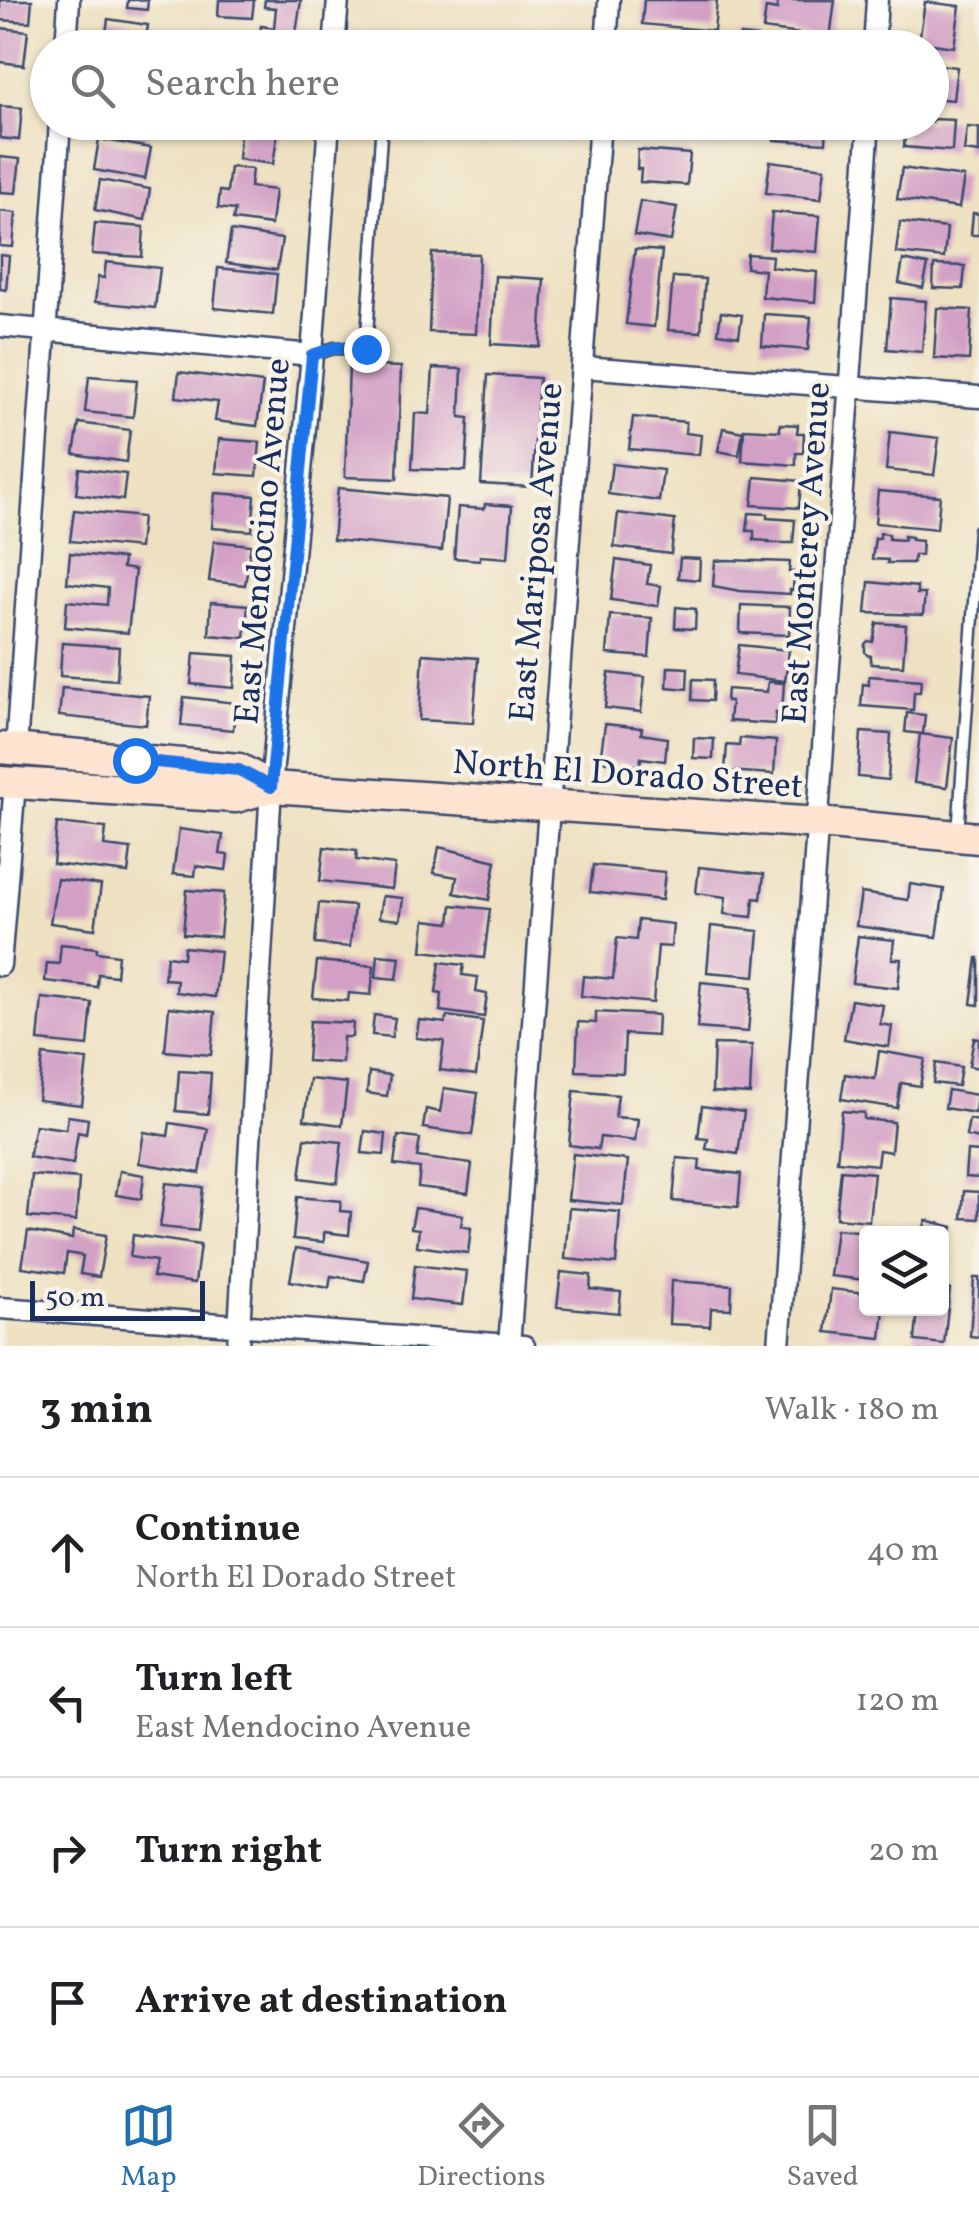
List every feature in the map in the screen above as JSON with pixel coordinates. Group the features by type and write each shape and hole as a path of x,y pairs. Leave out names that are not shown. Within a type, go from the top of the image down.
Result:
{"main road":[{"name":"North El Dorado Street","path":"8,749 239,770 271,787"},
{"name":"North El Dorado Street","path":"7,782 236,797 271,787 819,822 968,836"}],"street":[{"path":"67,30 69,0"},
{"path":"336,30 338,0"},
{"path":"607,30 609,0"},
{"path":"876,30 878,0"},
{"path":"8,749 59,140"},
{"name":"East Mendocino Avenue","path":"239,1336 271,787 312,355 328,140"},
{"name":"East Mariposa Avenue","path":"509,1345 599,140"},
{"name":"East Monterey Avenue","path":"779,1346 868,140"},
{"path":"0,326 312,355"},
{"path":"583,367 979,397"},
{"path":"0,965 7,782"},
{"path":"0,1308 239,1336 524,1346"}],"lane":[{"path":"312,355 334,348 366,349 381,140"},
{"path":"968,836 979,530"}],"building":[{"path":"0,0 32,0 30,22 0,20"},
{"path":"128,0 148,0 147,10 127,8"},
{"path":"219,0 254,0 252,18 218,16"},
{"path":"265,0 301,0 296,30 260,30 261,26 274,28 276,8 264,7"},
{"path":"644,0 717,0 714,30 642,24"},
{"path":"778,0 835,0 831,30 763,29 766,8 777,10"},
{"path":"925,2 960,6 954,47 949,46 949,30 921,30"},
{"path":"108,19 148,25 147,30 106,30"},
{"path":"0,28 28,31 24,65 0,62"},
{"path":"949,66 957,67 953,100 949,100"},
{"path":"0,106 22,108 19,140 0,138"},
{"path":"949,120 954,120 952,151 904,147 905,140 949,140"},
{"path":"967,127 979,128 979,153 964,151"},
{"path":"99,140 151,148 145,179 94,170"},
{"path":"240,140 277,140 273,164 238,159"},
{"path":"774,140 826,140 826,143"},
{"path":"638,150 690,154 687,185 640,182"},
{"path":"0,157 20,159 16,193 0,192"},
{"path":"770,161 825,168 821,199 766,193"},
{"path":"230,167 252,169 250,187 275,190 271,225 233,220 235,210 218,208 220,191 227,192"},
{"path":"902,168 964,177 959,208 897,199"},
{"path":"100,180 150,189 145,220 95,210"},
{"path":"640,201 677,207 671,241 634,235"},
{"path":"0,211 16,213 13,247 0,246"},
{"path":"772,212 820,216 817,252 769,248"},
{"path":"973,213 979,214 979,235 971,235"},
{"path":"900,222 947,228 944,258 896,253"},
{"path":"95,223 144,227 142,257 92,254"},
{"path":"231,231 282,239 277,270 226,263"},
{"path":"635,249 662,251 654,327 626,324"},
{"path":"432,253 479,254 476,334 429,332"},
{"path":"747,254 772,256 771,267 817,272 815,302 762,297 764,270 746,268"},
{"path":"0,255 9,256 6,290 0,289"},
{"path":"903,260 928,265 923,288 899,283"},
{"path":"106,262 160,268 155,308 95,302 98,277 104,278"},
{"path":"934,265 965,266 963,289 933,288"},
{"path":"218,268 277,274 273,314 214,308"},
{"path":"495,276 544,279 540,347 491,344"},
{"path":"673,277 705,279 701,332 668,330"},
{"path":"891,298 926,301 922,352 887,349"},
{"path":"937,308 972,310 969,360 934,358"},
{"path":"721,312 742,315 739,336 718,333"},
{"path":"764,314 811,317 808,350 762,346"},
{"path":"349,365 401,367 397,479 345,477"},
{"path":"433,368 462,369 460,417 469,418 466,471 412,469 415,413 430,414"},
{"path":"179,372 263,383 257,426 215,421 218,402 176,397"},
{"path":"488,375 539,378 532,487 481,484"},
{"path":"89,376 137,380 133,417 85,412"},
{"path":"633,417 686,422 685,433 701,435 699,455 629,449"},
{"path":"79,423 130,430 126,462 74,454"},
{"path":"780,424 798,425 797,433 804,433 803,453 796,453 796,465 742,461 744,429 780,431"},
{"path":"723,428 743,432 739,455 718,451"},
{"path":"890,432 939,438 934,475 886,470"},
{"path":"219,439 260,442 257,476 216,473"},
{"path":"612,464 663,470 659,501 608,494"},
{"path":"79,468 126,474 123,500 76,494"},
{"path":"755,477 801,481 799,508 752,505"},
{"path":"338,488 447,498 442,551 333,540"},
{"path":"878,491 940,496 937,529 875,523"},
{"path":"215,493 255,496 252,531 212,528"},
{"path":"485,504 512,506 508,558 454,558 458,507 484,509"},
{"path":"74,510 142,517 139,548 70,541"},
{"path":"618,513 675,520 671,554 614,547"},
{"path":"749,513 795,520 793,543 754,540 754,531 747,531"},
{"path":"880,533 889,534 889,539 904,540 904,536 922,541 921,555 914,555 913,563 872,559 875,538 880,538"},
{"path":"214,541 251,545 245,585 209,581"},
{"path":"70,553 123,559 122,568 135,570 128,633 65,627 67,601 107,605 108,588 67,583"},
{"path":"680,558 700,559 699,580 678,578"},
{"path":"616,560 650,565 647,584 661,586 658,606 611,600"},
{"path":"715,561 790,562 793,590 790,594 713,586"},
{"path":"869,582 917,587 917,594 925,594 923,615 866,613"},
{"path":"211,602 248,605 245,638 209,635"},
{"path":"741,605 790,607 789,635 740,633"},
{"path":"676,607 696,609 695,629 675,628"},
{"path":"610,615 652,618 649,657 607,654"},
{"path":"877,623 906,625 903,666 871,664 865,644 873,642"},
{"path":"62,643 119,647 117,680 60,676"},
{"path":"739,645 789,650 785,681 735,675"},
{"path":"194,653 236,656 234,688 191,684"},
{"path":"423,654 478,658 473,723 419,720"},
{"path":"668,667 688,668 687,689 667,687"},
{"path":"609,673 645,677 641,712 605,708"},
{"path":"869,676 921,680 920,692 914,692 913,710 861,706 863,684 869,685"},
{"path":"693,679 713,680 712,701 692,700"},
{"path":"768,682 784,683 782,712 776,712 775,724 729,721 731,701 726,701 727,689 767,692"},
{"path":"62,688 149,696 146,725 59,716"},
{"path":"184,697 236,703 233,730 181,725"},
{"path":"907,713 925,715 923,734 905,732"},
{"path":"605,724 642,728 641,734 667,738 665,761 641,758 640,766 600,761"},
{"path":"861,732 891,734 888,780 858,777"},
{"path":"920,734 953,738 947,787 914,783"},
{"path":"694,738 714,739 713,759 693,758"},
{"path":"740,738 776,741 774,774 725,771 727,745 739,746"},
{"path":"57,823 106,828 104,846 131,849 128,873 53,864"},
{"path":"179,829 223,835 220,854 228,855 226,870 196,866 195,876 173,874"},
{"path":"324,847 357,851 356,860 395,865 392,889 320,881"},
{"path":"439,847 496,861 489,900 454,893 457,877 434,873"},
{"path":"593,865 665,872 662,900 590,892"},
{"path":"699,867 764,874 761,899 754,898 752,917 724,914 726,897 696,893"},
{"path":"57,879 101,885 95,929 50,923"},
{"path":"910,884 944,889 937,937 856,926 861,893 908,900"},
{"path":"187,890 224,893 220,937 183,934"},
{"path":"382,896 403,898 400,920 379,918"},
{"path":"319,903 354,906 350,947 315,944"},
{"path":"452,905 490,909 484,958 422,951 425,920 450,923"},
{"path":"638,920 673,924 671,947 658,946 653,1003 581,996 583,976 613,979 617,938 636,940"},
{"path":"711,926 759,931 755,976 707,972"},
{"path":"858,936 894,940 892,959 901,959 898,988 852,983"},
{"path":"61,944 118,955 116,976 98,974 97,987 45,981 47,963 59,964"},
{"path":"184,947 220,951 215,997 176,992 177,980 164,979 167,956 183,958"},
{"path":"378,955 400,957 397,979 376,977"},
{"path":"979,958 979,1005 971,1004"},
{"path":"317,961 374,966 371,995 349,993 348,1001 313,998"},
{"path":"440,962 464,965 462,975 478,977 476,992 487,994 484,1017 440,1011 442,994 436,993"},
{"path":"701,982 752,987 748,1032 697,1028"},
{"path":"42,998 92,1003 88,1046 38,1041"},
{"path":"851,1000 883,1005 880,1024 892,1026 889,1047 844,1039"},
{"path":"169,1007 215,1012 211,1055 165,1051"},
{"path":"596,1012 658,1015 657,1036 625,1034 623,1073 576,1071 578,1022 596,1023"},
{"path":"374,1015 395,1018 392,1037 372,1035"},
{"path":"447,1016 483,1021 476,1075 440,1070 444,1041 416,1038 419,1020 445,1023"},
{"path":"310,1021 353,1023 352,1037 343,1037 342,1063 307,1061"},
{"path":"974,1038 979,1039 979,1068 969,1066"},
{"path":"714,1044 752,1045 750,1094 712,1092"},
{"path":"879,1051 925,1059 920,1086 901,1083 897,1108 841,1099 845,1074 875,1079"},
{"path":"43,1055 87,1060 82,1105 38,1100"},
{"path":"936,1063 961,1067 958,1086 933,1083"},
{"path":"179,1071 211,1073 208,1114 176,1111"},
{"path":"369,1072 390,1075 387,1096 367,1093"},
{"path":"310,1079 347,1083 342,1125 304,1120"},
{"path":"444,1088 478,1093 472,1135 423,1128 426,1109 440,1112"},
{"path":"948,1090 977,1095 975,1113 945,1108"},
{"path":"574,1091 618,1095 615,1117 638,1119 635,1141 600,1137 598,1149 569,1145"},
{"path":"702,1106 744,1112 738,1154 706,1149 708,1139 698,1138"},
{"path":"842,1111 864,1113 864,1119 894,1122 891,1152 879,1150 877,1165 837,1161"},
{"path":"68,1116 88,1119 86,1134 78,1132 73,1164 29,1157 35,1125 66,1129"},
{"path":"969,1119 979,1121 979,1139 966,1136"},
{"path":"170,1123 208,1129 200,1173 139,1163 144,1132 168,1136"},
{"path":"365,1131 386,1134 384,1155 362,1153"},
{"path":"398,1136 420,1139 417,1157 472,1164 468,1193 418,1187 420,1168 394,1165"},
{"path":"305,1138 342,1142 337,1183 300,1178"},
{"path":"967,1151 979,1152 979,1178 965,1177"},
{"path":"573,1154 628,1160 623,1205 568,1200"},
{"path":"677,1158 700,1160 699,1170 741,1174 738,1207 673,1201"},
{"path":"841,1170 874,1173 869,1221 836,1218"},
{"path":"120,1171 144,1175 141,1199 116,1195"},
{"path":"32,1175 79,1179 76,1221 28,1217"},
{"path":"166,1183 203,1187 198,1231 160,1227"},
{"path":"964,1191 979,1192 979,1219 962,1218"},
{"path":"297,1197 341,1201 340,1211 351,1212 349,1235 324,1232 324,1242 293,1239"},
{"path":"415,1208 463,1215 461,1226 471,1228 468,1253 417,1246 419,1229 411,1228"},
{"path":"569,1208 620,1212 616,1264 565,1259"},
{"path":"926,1220 953,1227 949,1243 949,1226 924,1226"},
{"path":"836,1229 859,1231 859,1279 830,1276"},
{"path":"73,1230 106,1235 99,1277 80,1274 83,1256 67,1253 64,1273 22,1267 28,1231 72,1239"},
{"path":"133,1235 200,1245 195,1283 153,1277 156,1261 130,1257"},
{"path":"296,1248 368,1261 364,1281 331,1276 329,1288 290,1281"},
{"path":"415,1265 467,1271 463,1305 411,1299"},
{"path":"561,1272 591,1275 590,1289 621,1292 619,1313 557,1307"},
{"path":"974,1278 979,1278 979,1337 970,1336"},
{"path":"671,1281 732,1285 731,1309 711,1308 710,1326 669,1324"},
{"path":"831,1289 859,1292 859,1316 883,1316 881,1338 826,1332"},
{"path":"917,1316 947,1316 944,1344 915,1341"}],"route":[{"path":"135,760 239,770 271,787 312,355 334,348 366,349"}]}
